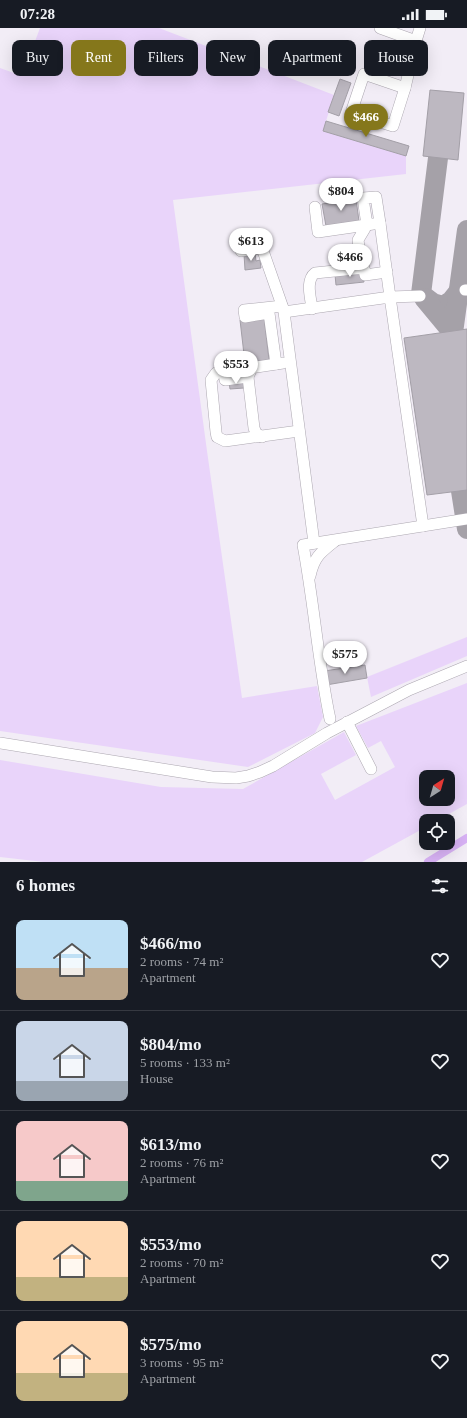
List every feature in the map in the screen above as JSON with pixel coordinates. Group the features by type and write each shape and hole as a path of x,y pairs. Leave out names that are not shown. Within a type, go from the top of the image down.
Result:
{"street":[{"path":"380,28 413,40"},
{"path":"416,40 420,28"},
{"path":"405,88 364,74 352,113 393,126 405,88 408,76"},
{"path":"360,253 358,240 367,225 363,198 376,197 423,526"},
{"path":"315,207 318,232 380,223"},
{"path":"241,251 262,248 283,309 314,543"},
{"path":"312,309 309,282 310,277 315,273 364,268 365,275 387,272"},
{"path":"283,309 270,313 245,317 244,310 283,309 312,309 390,297 420,296"},
{"path":"270,313 276,364"},
{"path":"272,330 286,329"},
{"path":"291,362 216,373 211,380 216,432 218,437 225,441 299,431"},
{"path":"254,367 250,371 248,377 254,428 256,433 262,436"},
{"path":"224,372 225,380 248,377"},
{"path":"327,733 330,727 330,719 323,685 303,545 467,519"},
{"path":"309,579 313,564 321,552 336,540"},
{"path":"0,743 212,777 236,778 248,776 273,766 327,733 409,690 467,666"},
{"path":"330,719 334,724 345,724"},
{"path":"345,724 372,769"}],"shaded area":[{"path":"40,28 159,28 190,40 134,40 134,76 198,76 198,43 206,46 206,76 260,76 260,67 268,70 268,76 284,76 334,95 323,131 406,156 406,174 173,200 242,698 317,686 323,717 315,733 248,767 0,731 0,68 12,72 12,76 63,76 63,40 36,40"},
{"path":"467,637 467,656 371,697 367,677"},
{"path":"467,683 467,804 449,814 419,814 419,831 362,862 44,862 0,857 0,760 161,787 243,789 344,732 356,755 321,774 335,800 395,767 381,741 368,748 356,726"}],"building":[{"path":"340,79 351,83 339,116 328,112"},
{"path":"430,90 464,93 458,160 423,156"},
{"path":"326,121 409,146 406,156 323,131"},
{"path":"356,199 359,221 326,226 322,204"},
{"path":"238,236 249,236 250,247 238,247"},
{"path":"255,253 256,261 260,260 261,268 245,270 244,254"},
{"path":"363,271 364,282 336,285 335,275"},
{"path":"264,317 269,360 245,363 240,320"},
{"path":"467,329 467,490 427,495 404,338"},
{"path":"243,381 244,388 230,389 229,382"},
{"path":"365,665 367,678 326,685 324,671"}],"waterway":[{"path":"428,862 467,838"}],"taxiway":[{"path":"438,158 421,294 433,303 443,306 451,301 459,291"},
{"path":"424,298 453,333 467,230"},
{"path":"461,491 467,529"}]}
